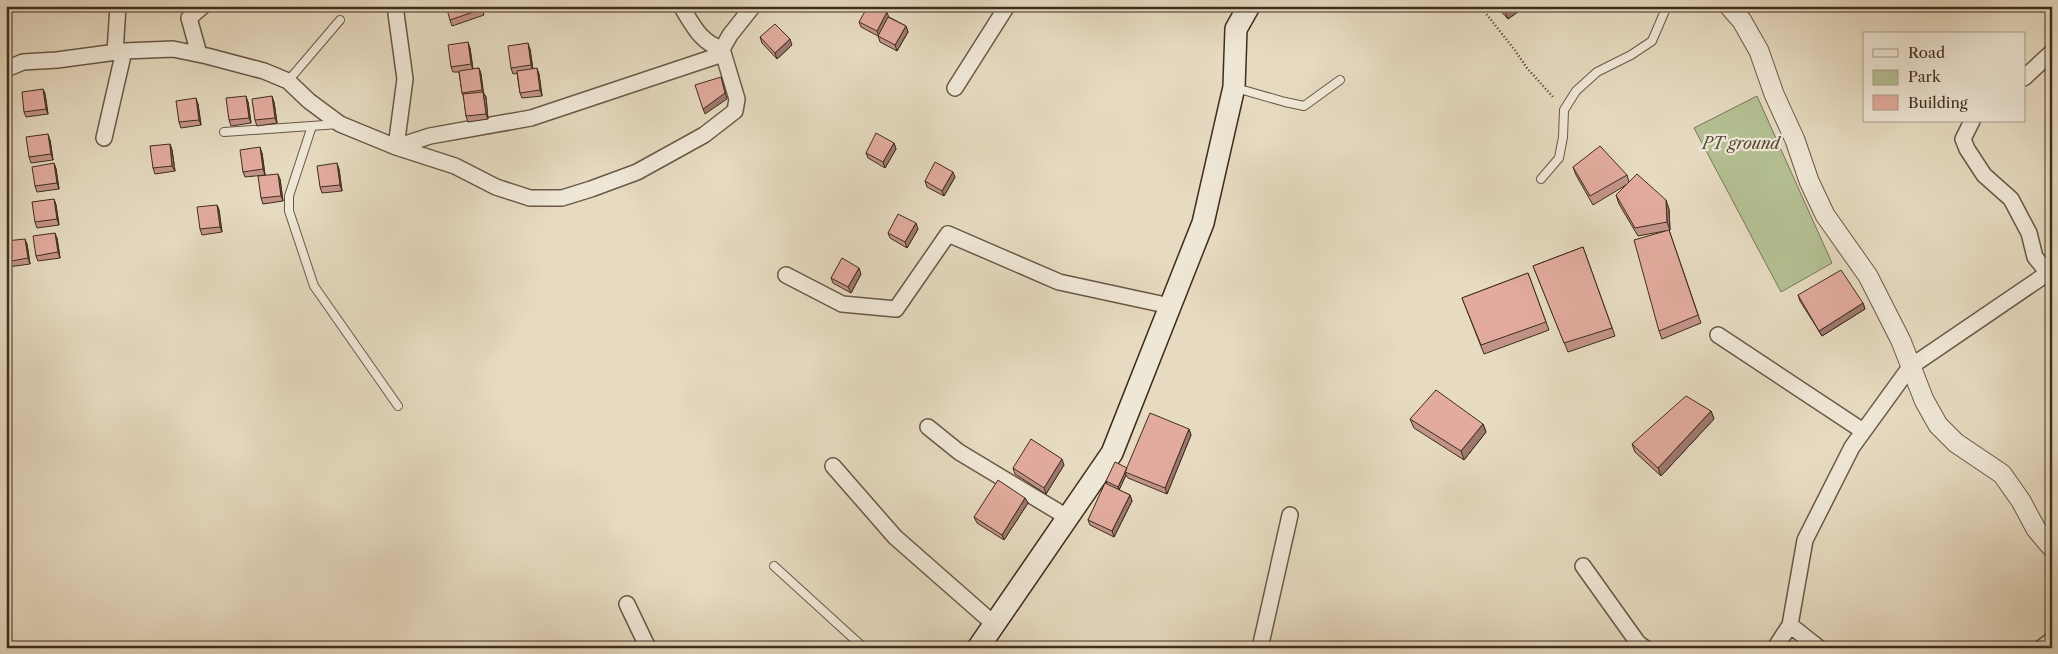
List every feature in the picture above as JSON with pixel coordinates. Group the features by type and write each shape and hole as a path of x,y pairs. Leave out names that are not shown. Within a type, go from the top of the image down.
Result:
{"main road":[{"path":"978,648 1112,453 1202,223 1234,87 1236,29 1249,6"}],"street":[{"path":"104,138 119,52 118,6"},
{"path":"199,54 189,18 204,6"},
{"path":"395,6 405,79 396,147"},
{"path":"681,6 703,40 723,52"},
{"path":"6,69 23,62 57,60 119,52 173,48 199,54 264,71 288,82 340,124 396,147 455,166 496,187 530,198 562,198 584,192 637,172 704,135 735,111 737,99 734,84 723,52 730,35 753,6"},
{"path":"955,88 1007,6"},
{"path":"1728,6 1742,21 1759,51 1774,94 1825,215 1868,276 1901,341 1924,400 1938,426 1956,443 2002,474 2021,502 2036,530 2052,548"},
{"path":"396,147 430,136 531,118 723,52"},
{"path":"2026,76 2052,52"},
{"path":"1775,648 1790,625 1804,540 1852,447 1863,431 1910,367 2050,273 2036,257 2030,233 2011,199 1984,175 1967,149 1963,139 1972,122"},
{"path":"786,275 842,304 896,309 948,234 1060,282 1170,306"},
{"path":"1718,335 1863,431"},
{"path":"928,428 959,452 1068,517"},
{"path":"833,466 895,537 994,624"},
{"path":"1260,648 1290,515"},
{"path":"1583,566 1638,643 1645,648"},
{"path":"627,604 648,648"},
{"path":"1790,625 1819,648"},
{"path":"2041,648 2052,640"}],"lane":[{"path":"1541,179 1558,158 1563,136 1564,110 1576,91 1596,72 1630,55 1652,41 1667,6"},
{"path":"288,82 340,20"},
{"path":"1234,87 1304,106 1340,80"},
{"path":"224,132 340,124"},
{"path":"314,126 312,126 289,196 289,212 314,286 398,406"},
{"path":"774,566 864,648"}],"path":[{"path":"1480,6 1527,68 1552,96"}],"green space":[{"name":"PT ground","path":"1757,96 1832,263 1781,292 1694,128"}],"building":[{"path":"446,6 481,6 482,9 450,20"},
{"path":"868,6 877,6 887,12 877,31 859,22"},
{"path":"888,17 906,26 895,45 878,36"},
{"path":"775,24 790,39 775,53 760,37"},
{"path":"468,42 471,64 451,67 448,45"},
{"path":"528,43 531,65 511,68 508,46"},
{"path":"479,68 482,90 462,93 459,71"},
{"path":"537,68 540,90 520,93 517,71"},
{"path":"721,77 725,93 703,109 695,85"},
{"path":"43,89 46,109 24,112 22,92"},
{"path":"483,92 486,114 466,116 463,94"},
{"path":"246,96 249,118 229,120 226,98"},
{"path":"272,96 275,118 255,120 252,99"},
{"path":"196,98 199,120 179,122 176,101"},
{"path":"876,133 894,143 883,162 866,153"},
{"path":"48,134 51,154 29,157 26,137"},
{"path":"170,144 172,166 153,168 150,146"},
{"path":"1600,146 1627,175 1590,196 1573,167"},
{"path":"260,147 263,169 243,172 240,150"},
{"path":"935,162 953,172 942,191 925,181"},
{"path":"54,163 57,183 35,186 32,167"},
{"path":"337,163 340,185 320,187 317,166"},
{"path":"278,174 281,196 261,198 258,176"},
{"path":"1637,174 1666,200 1667,222 1635,228 1616,195"},
{"path":"54,199 57,219 35,222 32,202"},
{"path":"217,205 220,227 200,229 197,207"},
{"path":"898,214 916,223 905,242 888,233"},
{"path":"1669,230 1698,315 1659,331 1634,240"},
{"path":"55,233 58,252 36,256 33,236"},
{"path":"25,239 28,258 6,262 6,241"},
{"path":"1583,247 1612,328 1564,343 1533,266"},
{"path":"842,258 859,268 848,287 831,278"},
{"path":"1841,270 1863,303 1819,331 1798,295"},
{"path":"1528,273 1546,322 1481,345 1462,298"},
{"path":"1436,390 1483,424 1461,451 1410,419"},
{"path":"1686,396 1711,411 1658,468 1632,444"},
{"path":"1150,413 1189,429 1165,488 1125,472"},
{"path":"1031,439 1062,459 1044,488 1013,468"},
{"path":"1115,462 1127,468 1118,487 1106,481"},
{"path":"998,480 1025,498 1002,535 974,517"},
{"path":"1105,483 1130,495 1112,531 1088,520"}]}
